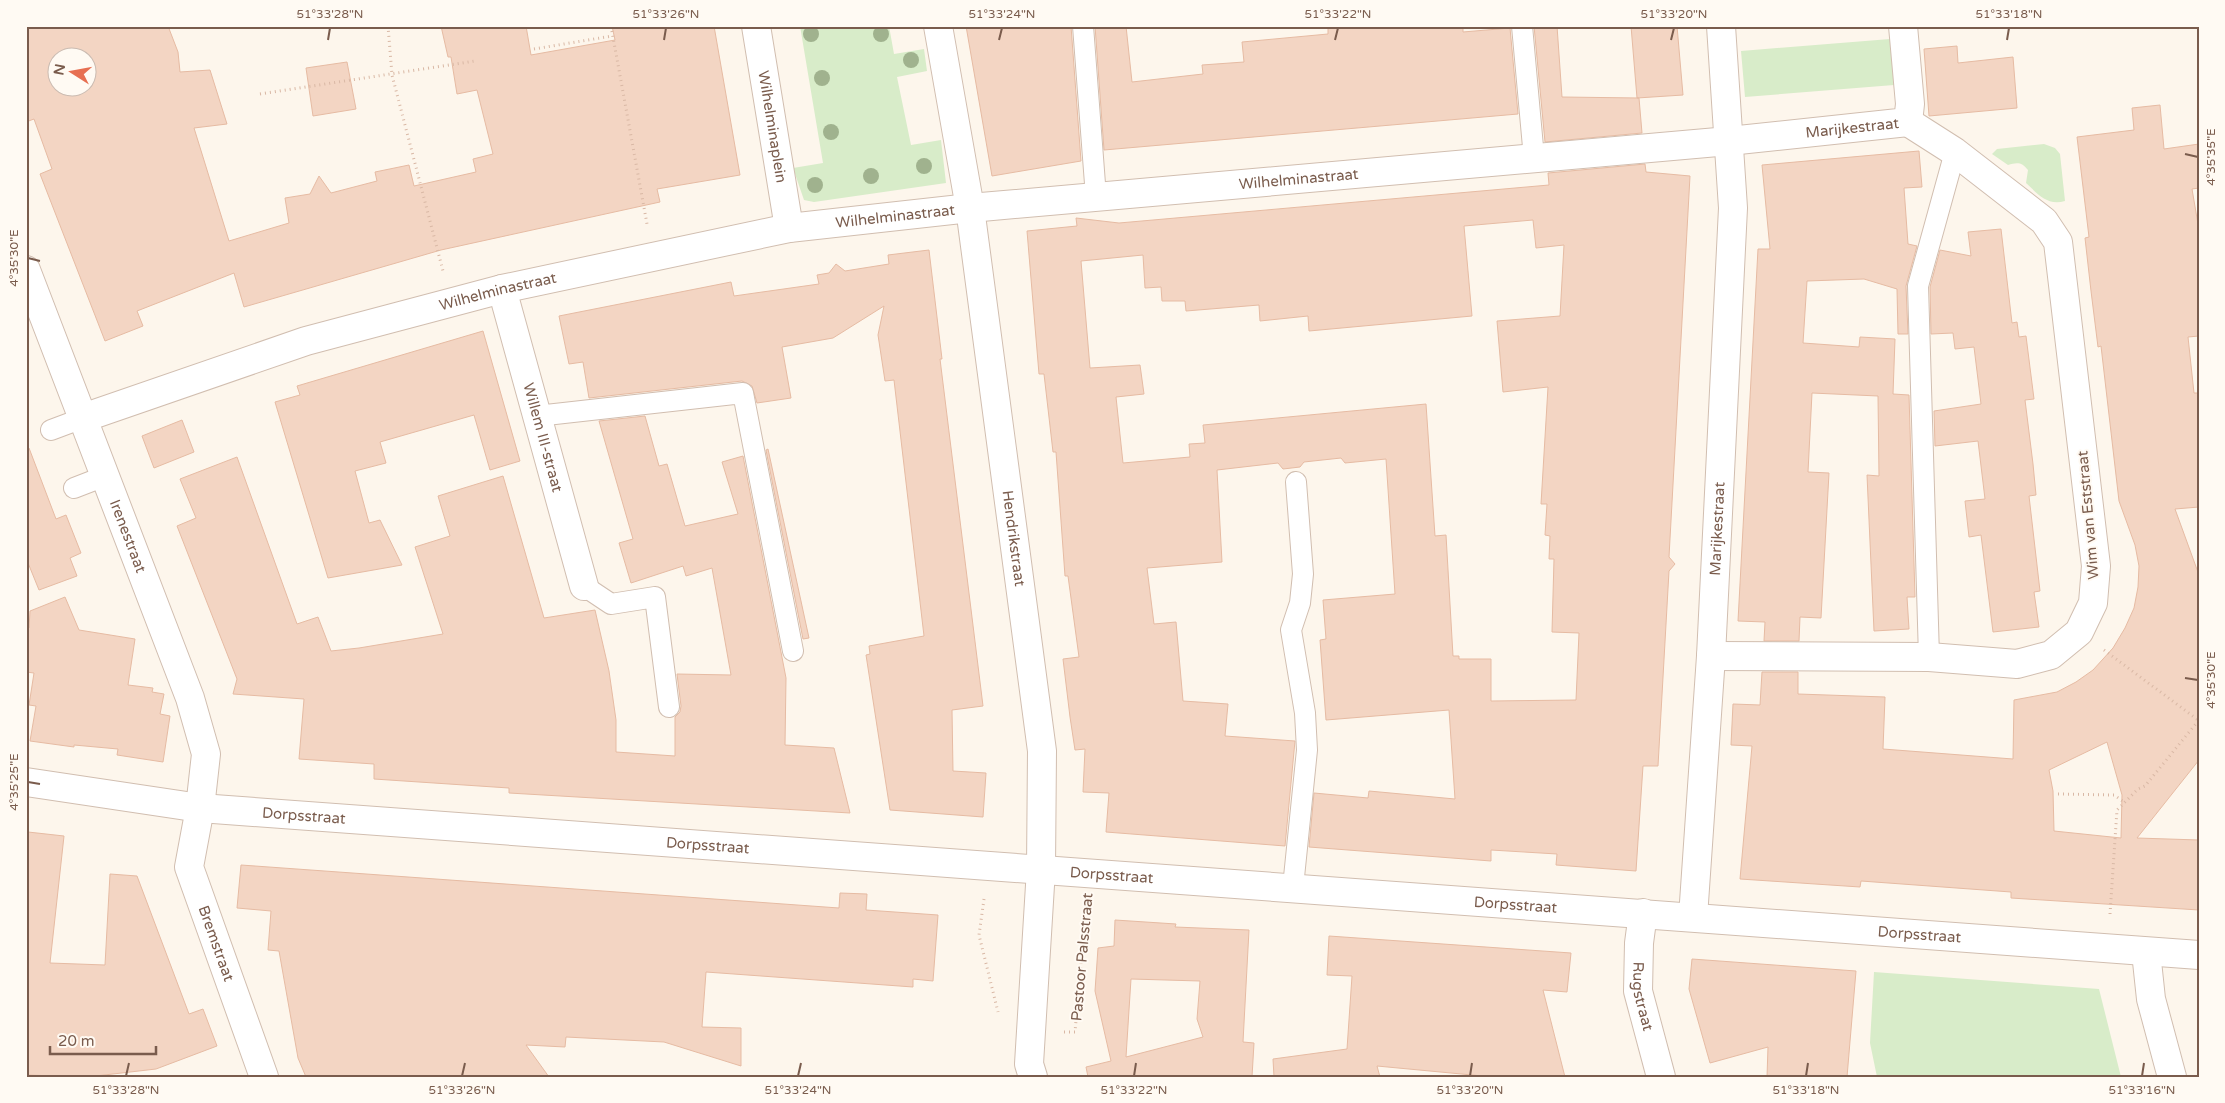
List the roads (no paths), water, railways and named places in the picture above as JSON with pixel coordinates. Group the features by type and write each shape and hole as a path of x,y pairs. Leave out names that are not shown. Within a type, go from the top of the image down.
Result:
{"street":[{"name":"Wilhelminaplein","path":"756,26 789,228"},
{"path":"938,26 970,208"},
{"name":"Marijkestraat","path":"1693,917 1711,656 1732,208 1721,26"},
{"name":"Marijkestraat","path":"1729,141 1908,122 1910,104 1903,26"},
{"name":"Wim van Eststraat","path":"1711,656 1929,657 2017,664 2051,655 2079,632 2093,603 2096,566 2058,242 2044,220 1955,152 1908,122"},
{"name":"Wilhelminastraat","path":"83,418 306,341 502,289 789,228 970,208 1729,141"},
{"name":"Hendrikstraat","path":"970,208 1042,751 1041,869"},
{"name":"Irenestraat","path":"26,270 190,698 206,754 200,808"},
{"name":"Willem III-straat","path":"502,289 584,586"},
{"name":"Dorpsstraat","path":"26,782 200,808 2199,955"},
{"name":"Bremstraat","path":"200,808 189,867 264,1077"},
{"path":"1033,1077 1029,1064 1041,869"},
{"name":"Rugstraat","path":"1643,913 1639,943 1638,991 1661,1077"},
{"path":"2146,952 2151,999 2172,1077"}],"lane":[{"path":"1083,26 1096,197"},
{"path":"1522,26 1534,158"},
{"path":"1929,657 1918,286 1955,152"},
{"path":"537,416 743,394 793,651"},
{"path":"51,430 83,418"},
{"path":"74,488 105,476"},
{"path":"1293,887 1308,750 1305,713 1291,630 1300,603 1303,574 1296,482"},
{"path":"584,586 612,604 655,597 669,707"}]}
